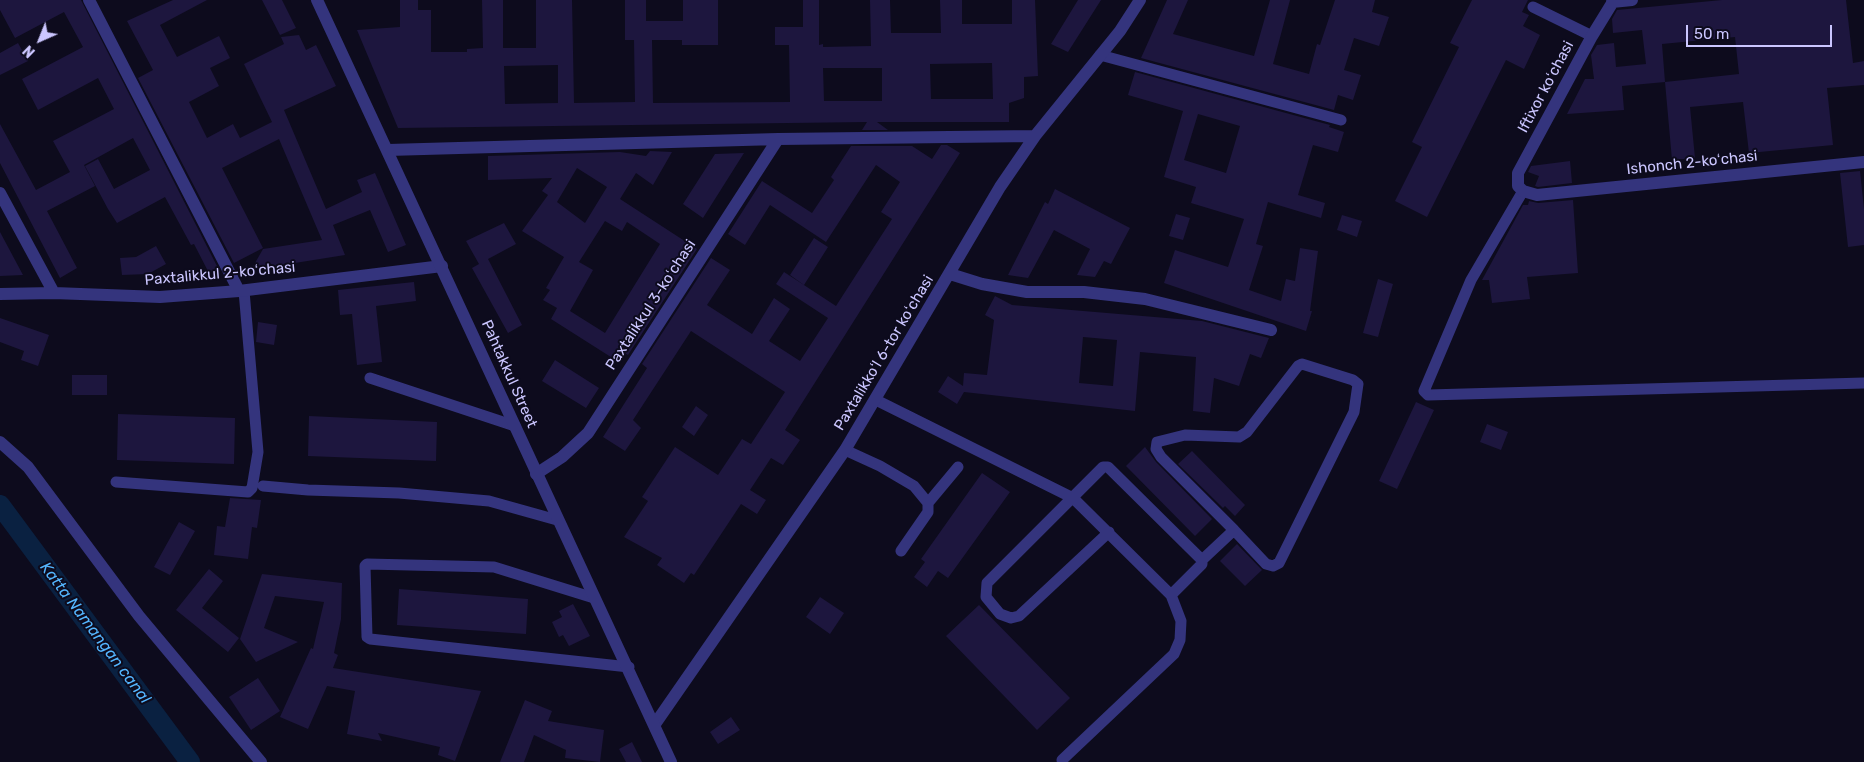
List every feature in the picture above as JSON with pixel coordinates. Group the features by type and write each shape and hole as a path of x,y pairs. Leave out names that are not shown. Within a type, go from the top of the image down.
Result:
{"street":[{"path":"88,0 241,291"},
{"name":"Pahtakkul Street","path":"317,0 442,266 594,598 629,667 671,762"},
{"name":"Paxtalikkoʻl 6-tor koʻchasi","path":"655,724 845,450 1000,187 1034,136 1120,32 1140,0"},
{"path":"1613,1 1632,0"},
{"name":"Iftixor koʻchasi","path":"1523,191 1518,186 1518,173 1613,1"},
{"path":"388,150 778,139 1034,136"},
{"name":"Paxtalikkul 3-koʻchasi","path":"536,474 562,457 588,434 778,139"},
{"name":"Ishonch 2-koʻchasi","path":"1523,191 1537,194 1864,162"},
{"path":"0,192 54,293"},
{"name":"Paxtalikkul 2-koʻchasi","path":"0,294 54,293 160,298 241,291 442,266"},
{"path":"950,274 982,284 1027,292 1084,292 1145,299 1271,330"},
{"path":"0,442 28,467 139,616 261,762"}],"lane":[{"path":"1533,7 1592,36"},
{"path":"1100,55 1341,120"},
{"path":"1523,191 1471,280 1424,391 1428,396 1864,384"},
{"path":"116,482 248,492 252,488 258,452 241,291"},
{"path":"1302,364 1353,380 1358,384 1354,412 1279,563 1273,566 1266,564 1234,530 1161,457 1156,449 1157,442 1185,435 1239,436 1247,432 1298,366 1302,364"},
{"path":"370,378 515,426"},
{"path":"876,400 1073,498 1171,595 1181,621 1180,640 1174,654 1062,760"},
{"path":"845,450 880,466 914,486 928,504 928,512 901,551"},
{"path":"928,504 958,467"},
{"path":"1109,532 1019,616 1011,618 1000,614 986,597 987,583 1103,467 1108,467 1202,560"},
{"path":"263,486 308,490 399,492 489,501 558,520"},
{"path":"1171,595 1202,564 1202,560 1234,530"},
{"path":"594,598 494,567 368,564 365,566 367,637 370,639 629,667"}],"building":[{"path":"0,0 81,0 219,270 210,275 194,244 191,245 165,197 117,223 85,166 98,159 114,189 150,170 133,138 84,165 95,186 47,211 77,268 60,278 0,163 0,124 36,190 70,172 53,141 114,109 98,78 38,110 22,79 83,47 64,12 15,38 0,10"},
{"path":"173,0 207,0 160,25 177,57 219,36 230,58 210,68 219,86 189,102 207,138 233,124 240,138 272,122 244,64 284,44 281,37 299,35 306,50 316,45 336,86 284,110 326,209 362,192 357,180 375,173 406,245 388,252 370,210 333,225 345,255 251,270 263,249 322,240 279,139 222,168 263,248 234,263 138,78 153,70 127,21"},
{"path":"262,0 282,0 296,28 280,35"},
{"path":"400,0 418,0 418,10 431,10 431,52 467,52 467,49 483,48 482,0 503,0 503,48 536,48 536,0 572,0 574,103 635,102 634,40 625,40 625,0 646,0 646,21 683,21 683,0 718,0 718,45 682,45 682,40 652,40 653,103 790,102 789,45 775,45 775,27 803,27 803,0 819,0 819,45 823,44 823,47 871,46 870,0 890,0 891,33 941,33 940,0 962,0 962,24 1012,24 1012,0 1035,0 1038,76 1024,77 1024,98 1009,103 1009,122 877,122 888,130 862,130 867,122 398,128 357,30 400,27","holes":["992,63 993,99 931,99 930,64","558,65 558,103 505,104 504,66","823,68 882,68 882,101 824,101"]},
{"path":"1078,0 1101,0 1068,52 1051,44"},
{"path":"1167,0 1188,0 1173,34 1254,56 1270,0 1290,0 1273,64 1309,74 1317,44 1320,45 1335,0 1375,0 1372,12 1389,17 1379,46 1354,38 1344,70 1361,75 1353,100 1338,95 1334,110 1141,58"},
{"path":"1472,0 1528,0 1522,12 1529,15 1523,26 1540,35 1524,69 1506,60 1427,217 1395,201 1422,147 1412,142 1459,47 1450,43"},
{"path":"1722,0 1846,0 1853,63 1864,61 1864,85 1827,88 1833,145 1749,153 1743,102 1690,107 1695,158 1672,160 1665,82 1622,86 1624,110 1567,114 1585,79 1594,79 1591,55 1597,45 1614,43 1616,67 1646,64 1642,30 1613,33 1612,19 1617,10","holes":["1735,37 1739,74 1665,82 1662,44"]},
{"path":"18,43 28,61 0,75 0,53"},
{"path":"1135,72 1330,125 1329,127 1344,132 1338,152 1313,145 1298,195 1325,203 1321,218 1268,202 1256,244 1263,246 1249,290 1281,301 1286,279 1295,281 1300,248 1318,251 1310,311 1312,311 1306,331 1164,283 1175,250 1228,267 1244,219 1191,203 1196,187 1164,177 1183,111 1128,95","holes":["1198,114 1240,126 1226,173 1184,160"]},
{"path":"941,145 947,145 960,153 785,430 800,440 783,465 771,458 750,490 766,500 757,514 741,504 694,575 691,573 684,583 657,565 662,558 624,537 648,501 642,497 675,447 718,475 742,439 751,444 785,392 691,331 633,420 641,428 625,451 603,437 647,368 642,364 711,258 730,270 707,305 752,334 774,298 790,309 769,341 800,361 828,318 776,284 784,272 836,306 892,219 881,212 900,182 876,165 826,242 770,205 745,245 728,234 762,181 812,213 834,180 831,177 851,146 912,146 932,159"},
{"path":"650,151 672,152 653,185 636,173 620,199 697,249 628,355 620,350 614,359 551,319 557,308 543,300 550,290 546,288 564,257 522,231 548,195 542,191 552,178 488,180 488,156 620,152 646,156","holes":["577,168 607,187 585,223 557,202","605,221 622,231 627,222 660,244 605,333 570,311 593,270 579,262"]},
{"path":"744,153 703,218 683,204 715,154"},
{"path":"1570,161 1572,183 1538,187 1535,186 1539,176 1528,172 1531,166"},
{"path":"1860,171 1864,209 1864,245 1848,247 1840,173"},
{"path":"1055,189 1130,228 1111,264 1104,261 1095,277 1077,275 1090,249 1054,230 1028,278 1008,275 1045,202 1048,204"},
{"path":"1573,200 1578,273 1527,277 1530,299 1492,303 1489,280 1482,280 1523,205 1528,205 1529,201 1538,203"},
{"path":"1176,214 1190,218 1183,240 1169,236"},
{"path":"1342,215 1362,221 1357,237 1337,230"},
{"path":"504,223 516,244 488,259 522,325 508,333 472,268 479,264 466,241"},
{"path":"0,232 23,275 0,276"},
{"path":"814,238 828,247 804,285 790,275"},
{"path":"156,246 166,264 148,274 122,275 120,258 136,257"},
{"path":"1378,279 1393,284 1378,337 1363,333"},
{"path":"414,282 416,301 376,306 382,362 357,365 352,314 340,315 338,290"},
{"path":"995,296 1012,305 1202,321 1269,338 1261,358 1250,354 1239,386 1214,378 1210,413 1193,411 1196,357 1140,352 1135,411 964,392 957,404 938,392 948,376 963,386 964,373 987,375 994,320 985,315","holes":["1083,337 1117,340 1113,386 1079,383"]},
{"path":"0,318 49,335 38,366 21,360 24,351 0,342"},
{"path":"258,322 277,325 274,345 256,342"},
{"path":"555,360 599,388 586,408 542,381"},
{"path":"72,375 107,375 107,395 72,395"},
{"path":"1416,402 1434,410 1397,489 1379,481"},
{"path":"696,406 708,415 694,436 682,427"},
{"path":"118,414 235,418 234,464 117,460"},
{"path":"309,416 437,422 436,461 308,456"},
{"path":"1487,424 1508,432 1501,450 1480,442"},
{"path":"1145,447 1156,462 1212,519 1195,536 1126,466"},
{"path":"1192,451 1245,505 1235,516 1225,506 1223,508 1178,464"},
{"path":"982,473 1010,492 948,578 938,571 927,587 914,577 925,562 921,559"},
{"path":"230,498 261,500 257,528 252,527 248,559 214,555 217,526 225,527"},
{"path":"179,522 195,531 170,575 154,567"},
{"path":"1237,544 1262,570 1245,586 1220,561"},
{"path":"209,569 223,581 202,608 239,638 228,652 176,610"},
{"path":"262,574 342,583 341,619 334,653 338,655 333,668 481,691 455,761 438,755 440,747 378,733 382,741 347,734 355,691 327,686 308,729 280,717 311,648 313,649 324,602 275,596 264,628 298,642 256,662 240,639"},
{"path":"399,589 528,599 526,634 397,625"},
{"path":"820,597 844,613 830,634 806,617"},
{"path":"573,604 590,636 569,646 563,635 559,637 552,622 562,617 559,611"},
{"path":"979,605 1070,698 1037,730 946,636"},
{"path":"258,678 280,711 251,730 229,697"},
{"path":"525,700 552,711 548,721 604,730 600,762 565,758 566,750 534,735 524,762 500,762"},
{"path":"731,717 740,730 718,744 710,732"},
{"path":"632,742 642,762 626,762 619,749"}],"waterway":[{"name":"Katta Namangan canal","path":"0,505 190,762"}]}
